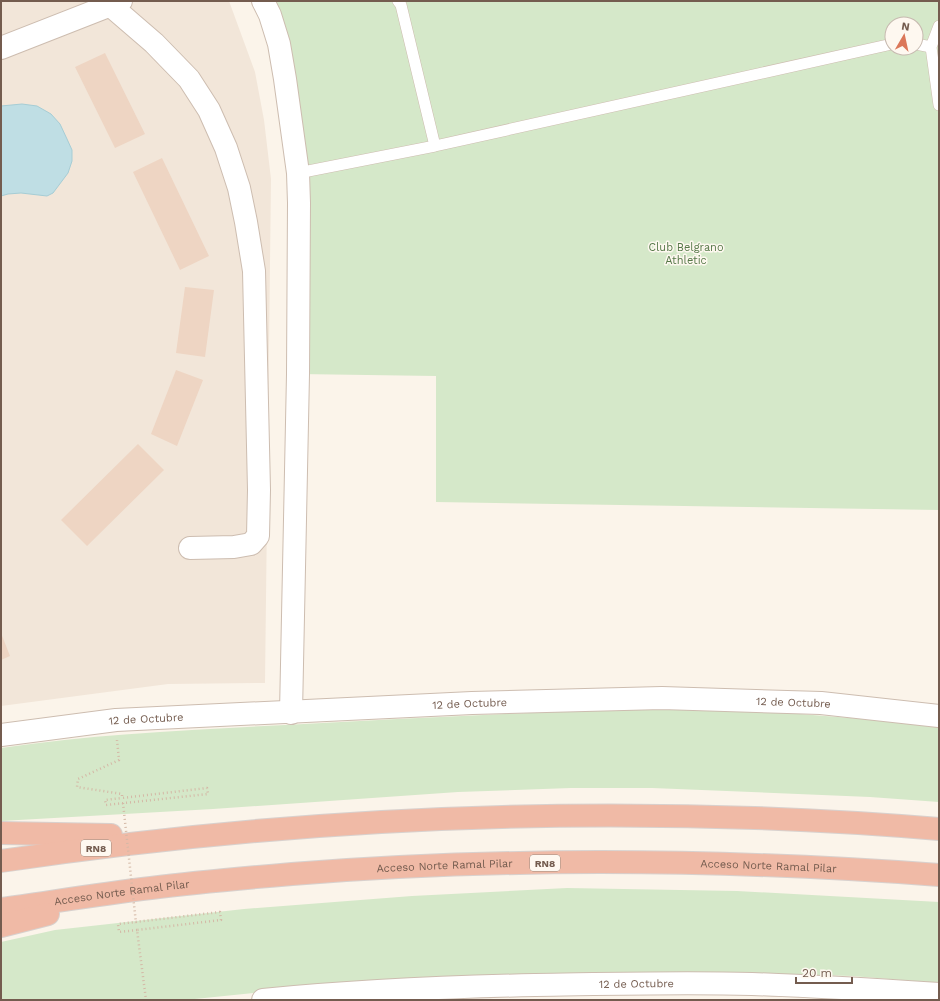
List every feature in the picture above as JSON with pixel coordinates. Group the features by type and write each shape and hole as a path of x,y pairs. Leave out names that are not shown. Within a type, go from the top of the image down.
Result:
{"highway":[{"name":"RN8","path":"1,861 192,837 329,825 467,818 604,815 742,817 879,824 939,829"},
{"path":"1,833 192,837"},
{"name":"Acceso Norte Ramal Pilar","path":"1,909 152,887 308,873 434,866 566,862 715,863 856,869 939,875"},
{"path":"1,926 152,887"}],"street":[{"path":"264,1 279,44 286,79 298,173 298,382 290,712"},
{"path":"1,48 116,3 189,79 209,110 226,148 239,188 254,271 259,482 258,536 251,544 234,547 190,548"},
{"name":"12 de Octubre","path":"1,735 116,720 472,703 662,698 821,703 939,716"},
{"name":"12 de Octubre","path":"263,1000 326,994 430,988 621,983 750,984 833,987 939,994"}],"lane":[{"path":"398,1 401,6 404,24 435,146"},
{"path":"939,26 931,48 939,105"},
{"path":"298,173 435,146 884,46"},
{"path":"924,46 931,48"}],"path":[{"path":"116,720 119,760 78,780 77,787 122,794 122,798"},
{"path":"207,788 208,794 106,805 105,800 122,798 207,788"},
{"path":"123,803 136,923"},
{"path":"220,912 221,920 137,930 119,932 118,924 220,912"},
{"path":"137,930 146,1000"}],"shaded area":[{"path":"1,1 229,1 255,72 264,120 271,179 265,683 168,684 1,706"}],"green space":[{"name":"Club Belgrano Athletic","path":"263,1 939,1 939,510 436,502 436,376 298,374 299,203"},
{"path":"674,707 787,713 939,725 939,802 870,797 652,788 571,788 458,792 213,809 1,821 1,748 72,739 178,731"},
{"path":"567,888 737,891 939,902 939,983 852,976 782,974 628,974 333,985 185,1000 1,1000 1,942 55,930 244,909 412,896"}],"water":[{"path":"22,104 37,106 51,114 60,124 72,150 72,161 68,173 53,193 47,196 21,193 1,196 1,106"}],"building":[{"path":"105,53 145,134 115,148 75,67"},
{"path":"162,158 209,256 180,270 133,172"},
{"path":"185,287 214,290 205,357 176,353"},
{"path":"176,370 203,380 177,446 151,434"},
{"path":"138,444 164,470 87,546 61,520"},
{"path":"1,633 10,656 1,660"}]}
